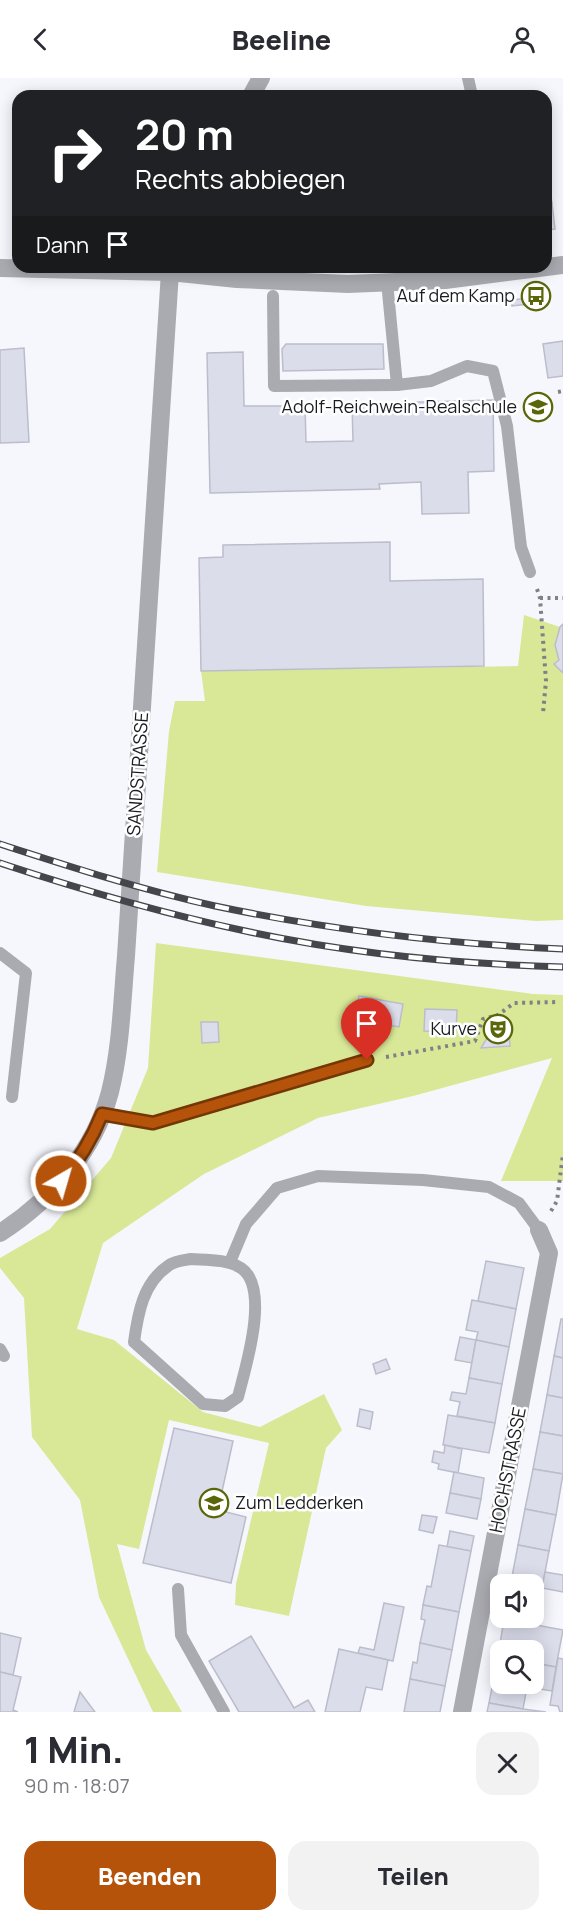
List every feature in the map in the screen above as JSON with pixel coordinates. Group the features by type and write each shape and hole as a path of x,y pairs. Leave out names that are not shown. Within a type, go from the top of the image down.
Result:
{"street":[{"name":"SANDSTRASSE","path":"0,1233 49,1195 74,1167 94,1135 110,1093 116,1062 126,956 171,273"},
{"path":"197,273 237,279 348,284 446,280 501,273"},
{"name":"HOCHSTRASSE","path":"462,1712 549,1253 539,1230"}],"lane":[{"path":"387,282 397,385"},
{"path":"273,296 274,386 397,385 431,381 467,366 493,371 507,426 521,547 531,572"},
{"path":"0,953 26,973 12,1097"},
{"path":"102,1114 153,1123 367,1060"},
{"path":"230,1262 246,1224 277,1188 318,1176 423,1180 489,1187 519,1203 539,1230"},
{"path":"191,1259 230,1262 243,1269 253,1286 256,1308 252,1341 238,1397 225,1406 203,1404 134,1342 139,1310 152,1281 170,1264 191,1259"},
{"path":"178,1589 181,1635 224,1712"}],"path":[{"path":"531,572 540,598 546,681 543,713"},
{"path":"540,598 563,598"},
{"path":"367,1060 475,1041 483,1020 498,1015 514,1003 558,1002"},
{"path":"539,1230 557,1201 563,1154"}],"green space":[{"path":"524,615 560,627 555,644 559,660 554,664 563,673 563,920 536,921 366,906 157,872 169,731 175,701 205,701 201,671 518,666"},
{"path":"156,943 533,994 563,995 563,1181 501,1181 552,1058 413,1096 318,1118 204,1174 103,1243 77,1329 114,1340 203,1412 260,1427 324,1394 342,1430 326,1448 289,1616 235,1605 236,1584 269,1443 169,1420 139,1549 117,1544 146,1650 182,1712 153,1712 99,1597 80,1500 32,1437 24,1298 0,1268 0,1258 50,1229 111,1158 148,1068"}],"building":[{"path":"552,203 555,229 552,229"},
{"path":"529,298 529,304 512,306 511,300"},
{"path":"563,341 563,376 548,378 543,344"},
{"path":"286,344 383,344 384,369 283,371 282,349"},
{"path":"24,348 29,442 0,443 0,350"},
{"path":"243,352 244,406 305,406 306,442 353,441 352,404 493,400 494,471 468,472 469,513 422,514 421,482 379,484 380,489 210,493 207,353"},
{"path":"390,542 390,581 483,579 484,666 201,671 199,558 223,557 223,545"},
{"path":"563,624 563,673 554,664 559,660 555,645"},
{"path":"359,996 403,1004 399,1027 355,1019"},
{"path":"425,1009 457,1010 456,1032 424,1031"},
{"name":"Kurve","path":"508,1021 510,1046 481,1048 489,1035 487,1024"},
{"path":"201,1022 218,1022 219,1042 202,1043"},
{"path":"486,1261 524,1268 516,1309 478,1301"},
{"path":"472,1300 516,1309 509,1347 476,1340 478,1332 466,1330"},
{"path":"561,1319 563,1319 563,1358 554,1356"},
{"path":"460,1337 476,1340 472,1363 455,1360"},
{"path":"476,1340 509,1347 502,1384 469,1378"},
{"path":"554,1356 563,1358 563,1398 547,1395"},
{"path":"386,1359 390,1369 376,1374 373,1364"},
{"path":"469,1378 502,1384 495,1423 457,1416 460,1402 450,1400 452,1392 466,1394"},
{"path":"547,1395 563,1398 563,1436 540,1432"},
{"path":"360,1409 373,1412 370,1429 357,1426"},
{"path":"448,1415 495,1423 489,1453 443,1445"},
{"path":"174,1428 233,1441 218,1510 246,1517 231,1583 143,1563"},
{"path":"540,1432 563,1436 563,1474 533,1469"},
{"path":"445,1445 462,1449 458,1473 438,1469 439,1464 432,1462 434,1451 444,1453"},
{"path":"533,1469 563,1474 556,1515 525,1509"},
{"path":"454,1472 484,1478 481,1499 450,1493"},
{"path":"450,1493 481,1499 477,1519 446,1513"},
{"path":"525,1509 556,1515 549,1551 518,1545"},
{"path":"422,1515 437,1517 433,1533 419,1530"},
{"path":"450,1531 474,1536 471,1551 447,1547"},
{"path":"439,1545 471,1551 459,1612 423,1605 427,1586 431,1587"},
{"path":"518,1545 549,1551 544,1577 544,1574 513,1574"},
{"path":"545,1572 563,1575 563,1592 544,1588"},
{"path":"384,1603 404,1607 393,1661 358,1653 360,1647 374,1650"},
{"path":"423,1605 459,1612 452,1650 420,1643 425,1620 421,1619"},
{"path":"544,1626 563,1630 556,1667 544,1665 544,1640 501,1640 503,1628"},
{"path":"0,1633 21,1638 13,1675 0,1672"},
{"path":"251,1636 294,1708 308,1700 315,1712 239,1712 209,1661"},
{"path":"420,1643 452,1650 445,1686 410,1679 413,1662 417,1663"},
{"path":"339,1649 388,1660 382,1690 366,1687 360,1712 325,1712"},
{"path":"558,1658 563,1659 563,1712 560,1712 558,1706 550,1705"},
{"path":"544,1665 556,1667 552,1691 544,1690"},
{"path":"0,1672 21,1677 13,1710 18,1712 0,1712"},
{"path":"410,1679 445,1686 440,1712 404,1712"},
{"path":"80,1692 95,1712 74,1712"},
{"path":"491,1694 526,1694 523,1709 489,1703"},
{"path":"489,1703 523,1709 546,1712 487,1712"}],"railway":[{"path":"0,844 161,893 258,915 388,935 475,944 563,949"},
{"path":"0,863 155,909 289,940 406,957 563,967"}],"place":[{"name":"Auf dem Kamp","path":"536,296"},
{"name":"Adolf-Reichwein-Realschule","path":"538,407"},
{"name":"Kurve","path":"498,1029"},
{"name":"Zum Ledderken","path":"214,1503"}],"route":[{"path":"61,1181 74,1167 94,1135 102,1114 153,1123 367,1060"}]}
